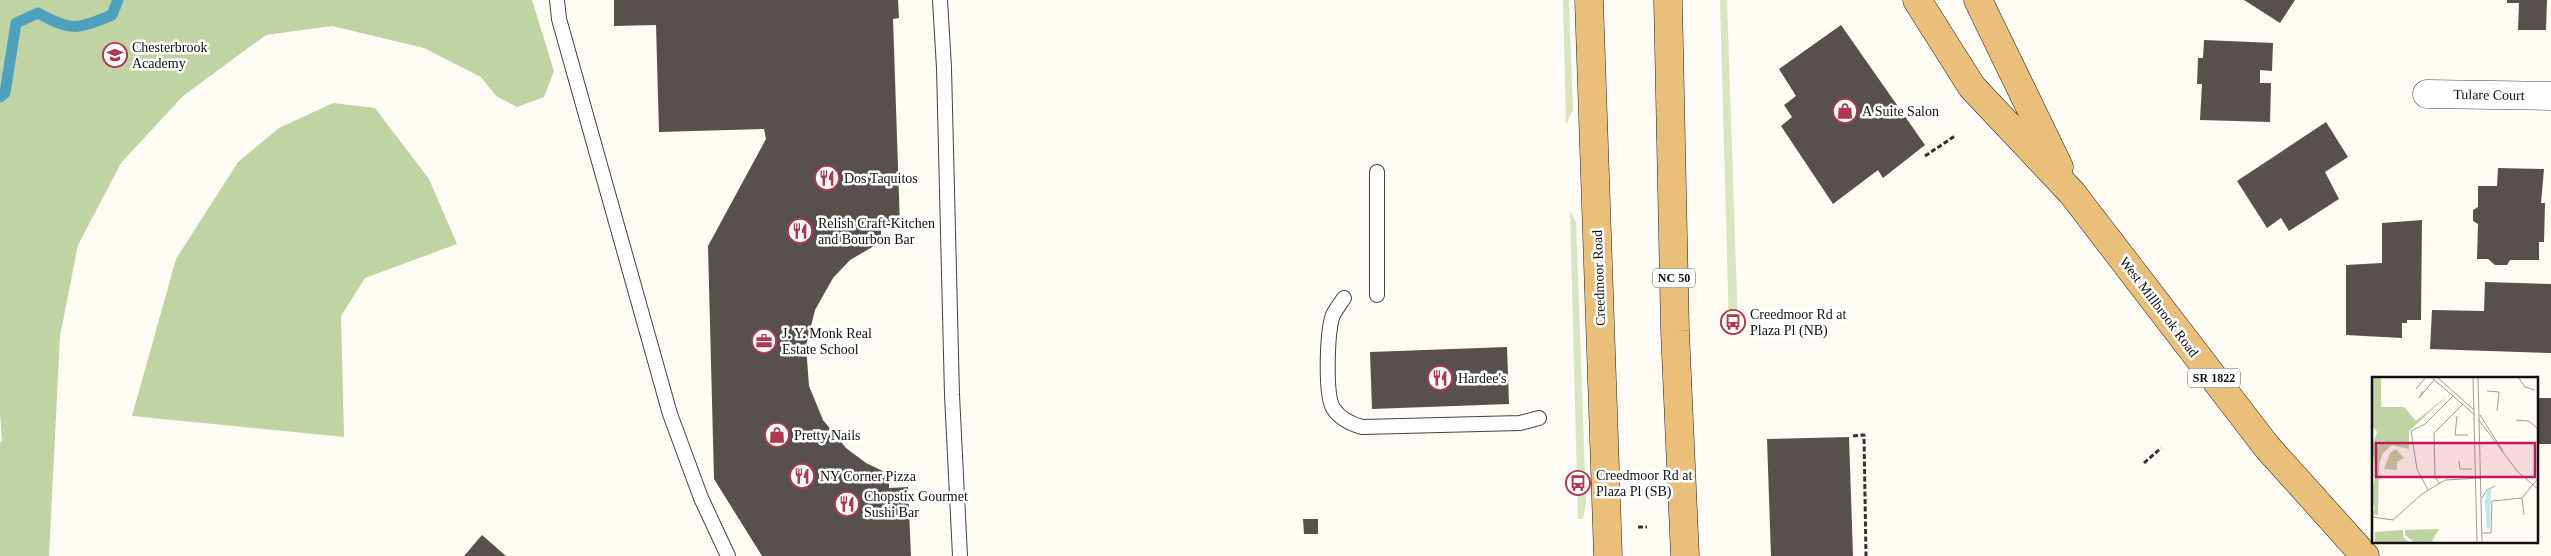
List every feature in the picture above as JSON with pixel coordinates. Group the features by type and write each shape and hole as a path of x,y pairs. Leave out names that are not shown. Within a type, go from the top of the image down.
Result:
{"main road":[{"name":"Creedmoor Road","path":"1589,0 1608,556"},
{"name":"West Millbrook Road","path":"1917,0 1972,87 2072,193 2267,447 2365,556"},
{"name":"West Millbrook Road","path":"1978,0 2072,193"},
{"name":"NC 50","path":"1669,1 1675,331 1685,556"}],"street":[{"name":"Tulare Court","path":"2427,94 2551,96"}],"lane":[{"path":"557,0 559,19 670,414 701,498 728,556"},
{"path":"940,0 944,68 952,395 960,556"},
{"path":"1377,172 1377,295"},
{"path":"1344,298 1334,314 1330,330 1330,396 1333,408 1349,423 1362,427 1490,424 1520,423 1539,418"}],"path":[{"path":"1925,156 1955,136"},
{"path":"1853,436 1864,436 1866,556"},
{"path":"2144,463 2161,448"}],"green space":[{"path":"0,0 532,0 554,71 544,97 517,107 496,96 481,77 424,48 332,26 266,35 183,96 121,163 78,245 60,336 49,556 0,556 0,443 2,440 0,414"},
{"path":"1563,0 1569,0 1573,110 1566,124"},
{"path":"1720,0 1727,0 1738,328 1729,329"},
{"path":"333,103 375,108 429,179 457,244 365,278 341,316 344,437 132,416 176,259 238,162 279,128"},
{"path":"1570,211 1576,222 1586,503 1583,519 1578,519"}],"building":[{"path":"614,0 898,0 899,18 893,19 900,226 881,226 881,242 850,260 833,278 815,310 806,346 809,386 823,420 846,448 866,463 889,474 889,488 908,487 911,556 762,556 714,479 708,246 766,139 764,129 659,132 656,25 614,26"},
{"path":"2244,0 2295,0 2280,23"},
{"path":"2507,0 2547,0 2546,30 2518,30 2519,3 2507,3"},
{"name":"A Suite Salon","path":"1841,25 1925,145 1883,178 1878,170 1833,204 1781,126 1792,117 1784,105 1796,96 1779,69"},
{"path":"2204,40 2273,43 2272,71 2260,70 2260,83 2271,83 2270,122 2200,120 2202,84 2197,84 2198,58 2203,58"},
{"path":"2326,122 2348,157 2325,172 2339,199 2289,231 2281,218 2267,228 2237,181"},
{"path":"2498,168 2544,169 2541,203 2545,203 2544,242 2539,242 2539,260 2510,260 2507,265 2495,265 2488,259 2477,259 2478,224 2473,221 2473,210 2478,207 2478,186 2497,186"},
{"path":"2422,220 2421,320 2407,320 2407,323 2402,323 2402,338 2346,335 2346,265 2382,263 2382,223"},
{"path":"2485,282 2551,284 2551,353 2430,349 2432,310 2484,311"},
{"name":"Hardee's","path":"1507,347 1509,404 1372,409 1370,352"},
{"path":"2538,398 2551,398 2551,444 2538,444"},
{"path":"1849,437 1853,556 1771,556 1767,439"},
{"path":"1303,519 1318,519 1318,534 1304,534"},
{"path":"482,535 506,556 464,556"}],"waterway":[{"path":"0,97 5,93 16,23 38,13 67,26 83,26 112,15 118,0"}],"place":[{"name":"Chesterbrook Academy","path":"115,55"},
{"name":"A Suite Salon","path":"1845,111"},
{"name":"Dos Taquitos","path":"827,178"},
{"name":"Relish Craft-Kitchen and Bourbon Bar","path":"800,231"},
{"name":"Creedmoor Rd at Plaza Pl (NB)","path":"1733,322"},
{"name":"J. Y. Monk Real Estate School","path":"764,341"},
{"name":"Hardee's","path":"1440,378"},
{"name":"Pretty Nails","path":"777,435"},
{"name":"NY Corner Pizza","path":"802,476"},
{"name":"Creedmoor Rd at Plaza Pl (SB)","path":"1578,483"},
{"name":"Chopstix Gourmet Sushi Bar","path":"847,504"}]}
